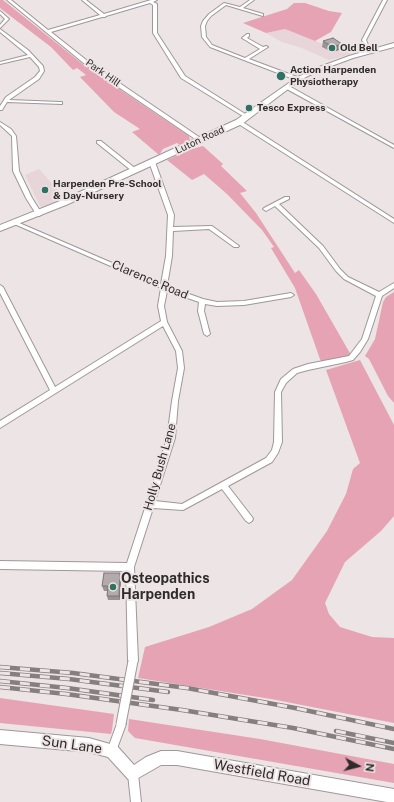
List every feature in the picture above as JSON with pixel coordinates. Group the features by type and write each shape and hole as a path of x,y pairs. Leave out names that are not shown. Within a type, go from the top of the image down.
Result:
{"main road":[{"name":"Luton Road","path":"0,228 39,214 239,122 248,117 298,79 337,62 394,45"}],"street":[{"name":"Park Hill","path":"9,0 88,64 200,140"},
{"path":"84,0 104,16"},
{"path":"240,9 252,0"},
{"path":"374,51 366,46 364,40 386,0"},
{"path":"49,31 153,1 155,4 155,33 183,77 248,117"},
{"path":"262,15 225,4 210,15 206,21 203,33 205,40 211,46 298,79"},
{"path":"0,12 7,19 0,29 27,51 41,67 42,73 5,101 0,109"},
{"path":"238,36 246,37 265,48 246,59"},
{"path":"0,63 30,56"},
{"path":"287,87 394,147"},
{"path":"5,101 60,103"},
{"path":"239,122 394,221"},
{"path":"0,123 14,136 16,171 29,198 39,214"},
{"path":"99,142 134,170"},
{"name":"Holly Bush Lane","path":"112,751 121,724 133,661 130,567 170,438 181,368 180,351 164,322 161,306 169,256 171,228 169,209 152,162"},
{"path":"266,209 287,198"},
{"path":"276,204 321,247 338,270 346,278 380,295"},
{"name":"Clarence Road","path":"16,223 163,287 202,301 217,304 244,303 291,295"},
{"path":"171,228 210,227 236,246"},
{"path":"149,504 183,507 265,463 275,451 279,437 278,392 283,381 295,371 351,358 365,339 380,295 394,285"},
{"path":"0,286 54,391"},
{"path":"202,301 201,311 207,334"},
{"path":"0,425 164,322"},
{"path":"224,486 249,520"},
{"path":"0,565 130,567"},
{"name":"Sun Lane","path":"0,737 89,745 112,751 133,774"},
{"name":"Westfield Road","path":"133,774 151,762 161,758 177,758 394,796"},
{"path":"133,774 136,802"}],"shaded area":[{"path":"0,0 3,0 85,66 189,136 190,141 180,145 177,143 163,149 159,155 132,132 140,129 114,112 80,77 86,75 77,68 73,70 51,47 0,8"},
{"path":"294,3 305,3 329,11 342,13 331,32 315,41 285,29 266,33 243,23 287,9"},
{"path":"285,29 323,44 336,44 344,47 349,53 352,54 329,60 302,48 282,42 266,33"},
{"path":"203,146 223,164 221,166 247,191 240,193 256,213 295,273 299,270 316,294 351,355 321,362 295,288 271,248 274,247 262,230 227,194 204,174 192,180 167,160"},
{"name":"Harpenden Pre-School & Day-Nursery","path":"39,169 65,197 44,207 40,206 25,175"},
{"path":"394,292 394,403 388,396 369,359 365,356 375,339 383,302 386,297"},
{"path":"360,360 394,425 394,516 381,531 345,562 325,603 329,614 340,627 372,637 394,638 394,723 271,699 138,678 145,647 209,627 252,609 292,580 327,531 346,494 353,469 360,463 326,370"},
{"path":"0,698 114,714 111,734 0,723"},
{"path":"129,719 260,739 394,764 394,783 135,738 128,731"}],"building":[{"path":"333,38 342,44 333,47 323,41"},
{"name":"Osteopathics Harpenden","path":"104,573 120,573 119,596 107,596 108,586 102,586"}],"railway":[{"path":"0,667 73,673 187,688 295,708 394,729"},
{"path":"0,673 69,679 168,692"},
{"path":"0,681 67,688 153,700"},
{"path":"0,687 66,694 182,710 293,728 394,749"},
{"path":"336,731 394,743"}],"place":[{"name":"Old Bell","path":"332,48"},
{"name":"Action Harpenden Physiotherapy","path":"281,76"},
{"name":"Tesco Express","path":"249,108"},
{"name":"Harpenden Pre-School & Day-Nursery","path":"45,190"},
{"name":"Osteopathics Harpenden","path":"113,587"}]}
